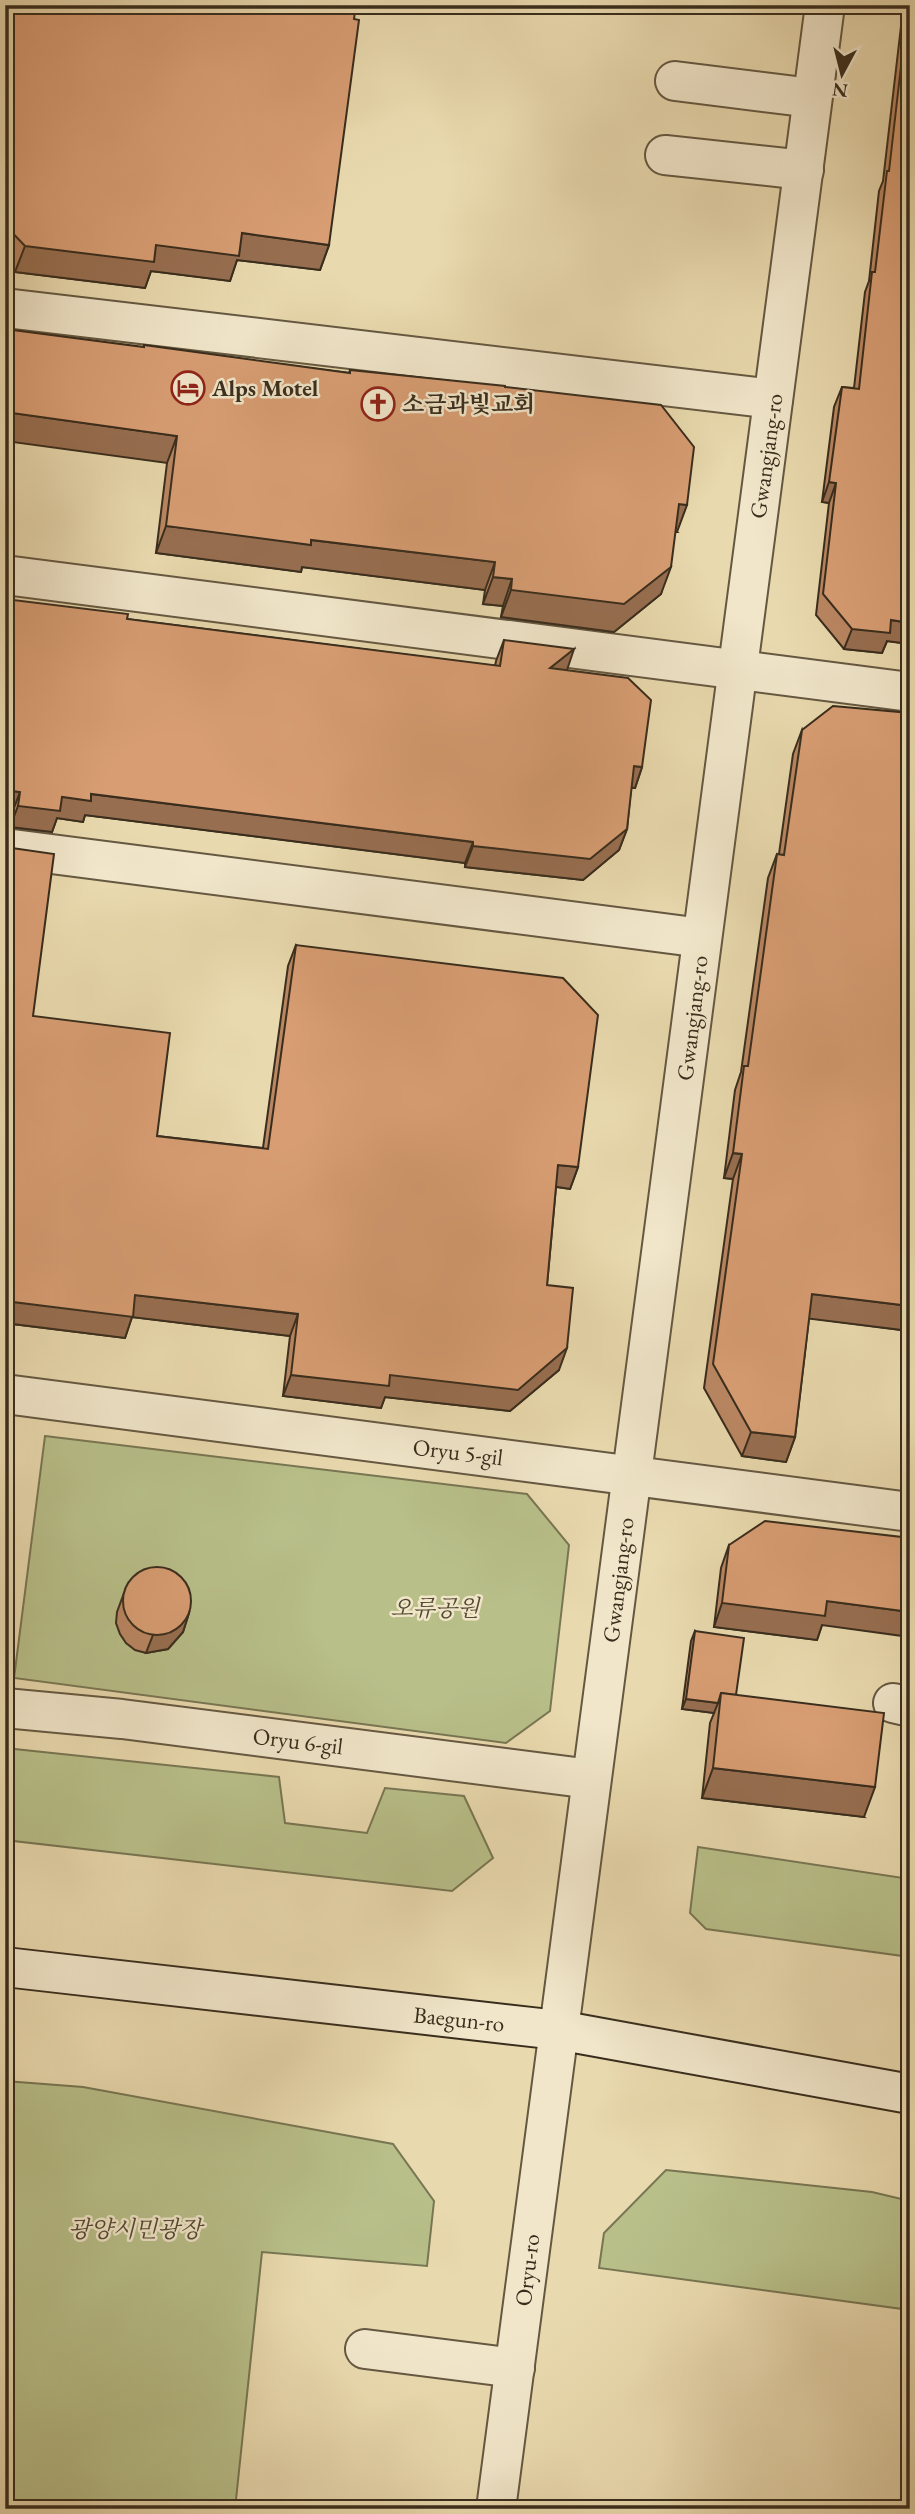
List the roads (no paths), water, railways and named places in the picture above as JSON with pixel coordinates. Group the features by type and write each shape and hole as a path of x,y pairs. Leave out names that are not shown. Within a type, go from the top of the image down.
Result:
{"street":[{"name":"Gwangjang-ro","path":"558,2030 825,5"},
{"path":"675,81 813,98"},
{"path":"665,155 804,170"},
{"path":"5,308 774,399"},
{"path":"5,575 910,692"},
{"path":"5,848 702,938"},
{"name":"Oryu 5-gil","path":"5,1394 910,1512"},
{"name":"Oryu 6-gil","path":"5,1708 122,1718 591,1779"},
{"name":"Baegun-ro","path":"5,1967 558,2030 910,2094"},
{"name":"Oryu-ro","path":"496,2509 558,2030"},
{"path":"365,2349 514,2368"}],"place":[{"name":"Alps Motel","path":"188,388"},
{"name":"소금과빛교회","path":"378,404"}],"park label":[{"name":"오류공원","path":"435,1608"},
{"name":"광양시민광장","path":"135,2229"}]}
